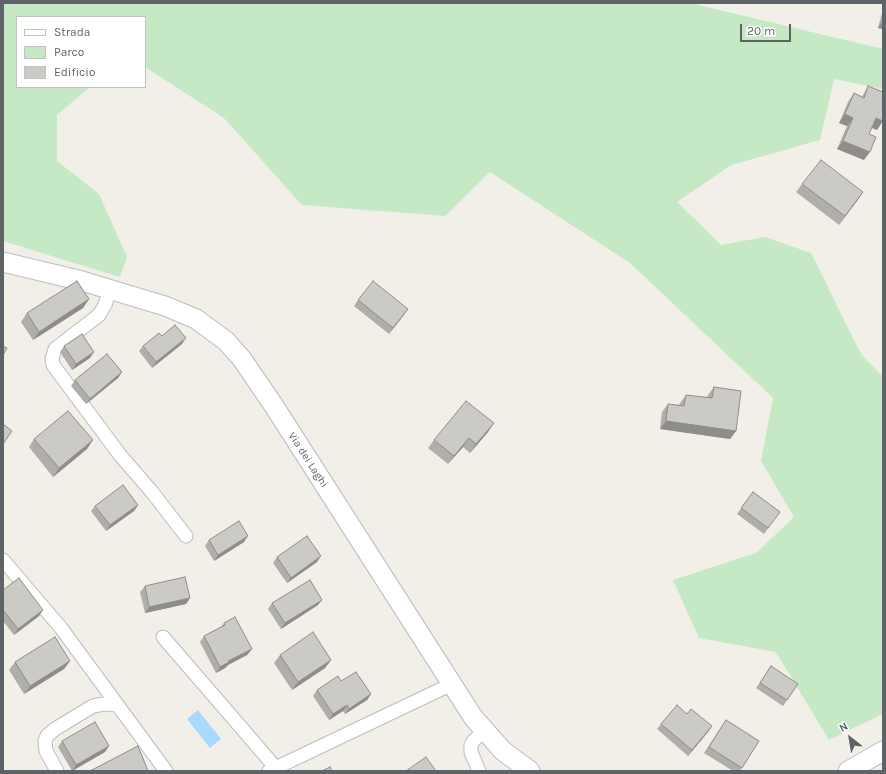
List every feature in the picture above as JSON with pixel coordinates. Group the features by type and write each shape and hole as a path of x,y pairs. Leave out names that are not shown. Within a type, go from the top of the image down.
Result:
{"main road":[{"name":"Via dei Laghi","path":"3,262 110,289 153,302 196,319 216,332 233,348 274,406 452,684 484,730 503,751 526,770"},
{"path":"848,771 883,751"}],"street":[{"path":"110,289 105,305 99,315 55,349 52,359 53,365 120,455 152,492 186,536"},
{"path":"3,560 61,628 166,771"},
{"path":"163,638 273,769 452,684"},
{"path":"57,771 46,751 45,741 47,736 55,729 93,706 104,704 117,705"},
{"path":"479,771 472,752 472,745 474,740 484,730"}],"green space":[{"path":"3,3 690,3 883,49 883,89 834,79 820,140 731,165 677,202 721,245 765,237 811,253 861,354 883,377 883,714 829,740 776,652 699,638 673,580 756,553 794,517 761,461 773,398 630,263 490,172 445,216 302,205 224,118 146,68 146,16 16,16 16,88 89,88 57,115 57,161 99,194 127,257 120,277 3,241"}],"water":[{"path":"198,710 221,739 210,748 187,719"}],"building":[{"path":"868,86 883,92 883,121 876,118 869,134 876,137 870,152 843,141 853,118 845,114 854,93 864,98"},
{"path":"821,160 863,192 845,216 802,184"},
{"path":"77,281 89,299 39,332 27,313"},
{"path":"373,281 408,309 393,328 358,300"},
{"path":"175,325 186,338 156,362 143,346 159,333 162,336"},
{"path":"82,334 94,352 76,364 64,346"},
{"path":"3,346 7,348 3,355"},
{"path":"107,354 122,372 90,399 75,380"},
{"path":"714,387 741,391 736,431 666,421 668,404 684,406 686,395 712,398"},
{"path":"466,401 494,423 476,444 469,438 454,456 434,440"},
{"path":"68,411 93,440 59,468 34,439"},
{"path":"3,424 12,431 3,444"},
{"path":"123,485 138,505 110,525 95,506"},
{"path":"753,492 780,512 768,528 741,508"},
{"path":"239,521 248,536 218,555 209,540"},
{"path":"307,536 321,556 291,578 277,557"},
{"path":"185,577 190,598 149,607 145,586"},
{"path":"19,578 43,610 18,629 3,610 3,590"},
{"path":"310,580 322,600 285,623 272,603"},
{"path":"235,617 252,649 228,661 229,662 220,667 204,636 225,625 224,623"},
{"path":"313,632 331,660 298,682 280,655"},
{"path":"55,637 70,661 30,686 15,662"},
{"path":"771,666 798,684 787,700 760,683"},
{"path":"356,672 371,694 349,709 347,705 333,714 317,690 338,676 341,681"},
{"path":"677,705 687,714 691,709 712,726 692,750 661,724"},
{"path":"726,720 759,741 742,768 709,747"},
{"path":"95,722 109,746 76,765 62,741"},
{"path":"138,746 148,771 90,771"},
{"path":"426,757 436,771 406,771"},
{"path":"330,767 332,771 322,771"}]}
